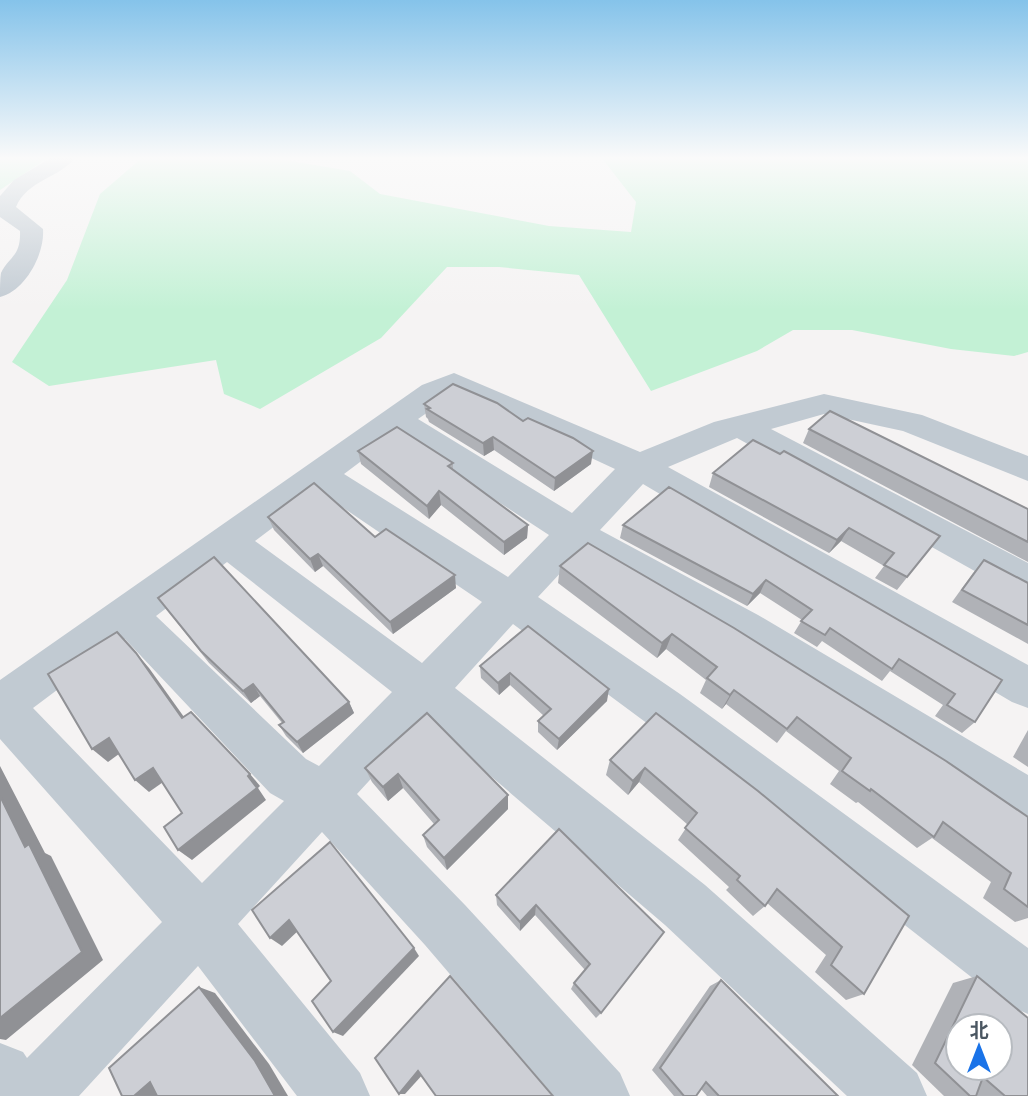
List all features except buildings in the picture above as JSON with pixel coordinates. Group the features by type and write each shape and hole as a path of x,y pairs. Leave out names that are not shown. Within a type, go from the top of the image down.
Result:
{"lane":[{"path":"0,289 25,261 34,242 31,229 4,208"},
{"path":"337,1096 200,922 0,706 433,392 454,382 639,466 1028,688"},
{"path":"35,1096 639,466 740,426 824,404 911,422 1028,469"},
{"path":"395,419 575,533 743,628 1028,804"},
{"path":"740,426 1028,582"},
{"path":"318,475 511,600 664,709 1028,984"},
{"path":"227,541 425,691 685,905 894,1096"},
{"path":"127,614 288,776 322,795 445,925 597,1096"},
{"path":"0,1075 13,1096"}],"green space":[{"path":"95,208 455,208 549,226 631,232 635,208 1028,208 1028,352 1014,356 951,349 852,330 793,330 757,351 651,391 579,275 499,267 447,267 381,338 260,409 224,394 216,360 49,386 12,362 67,280"}]}
